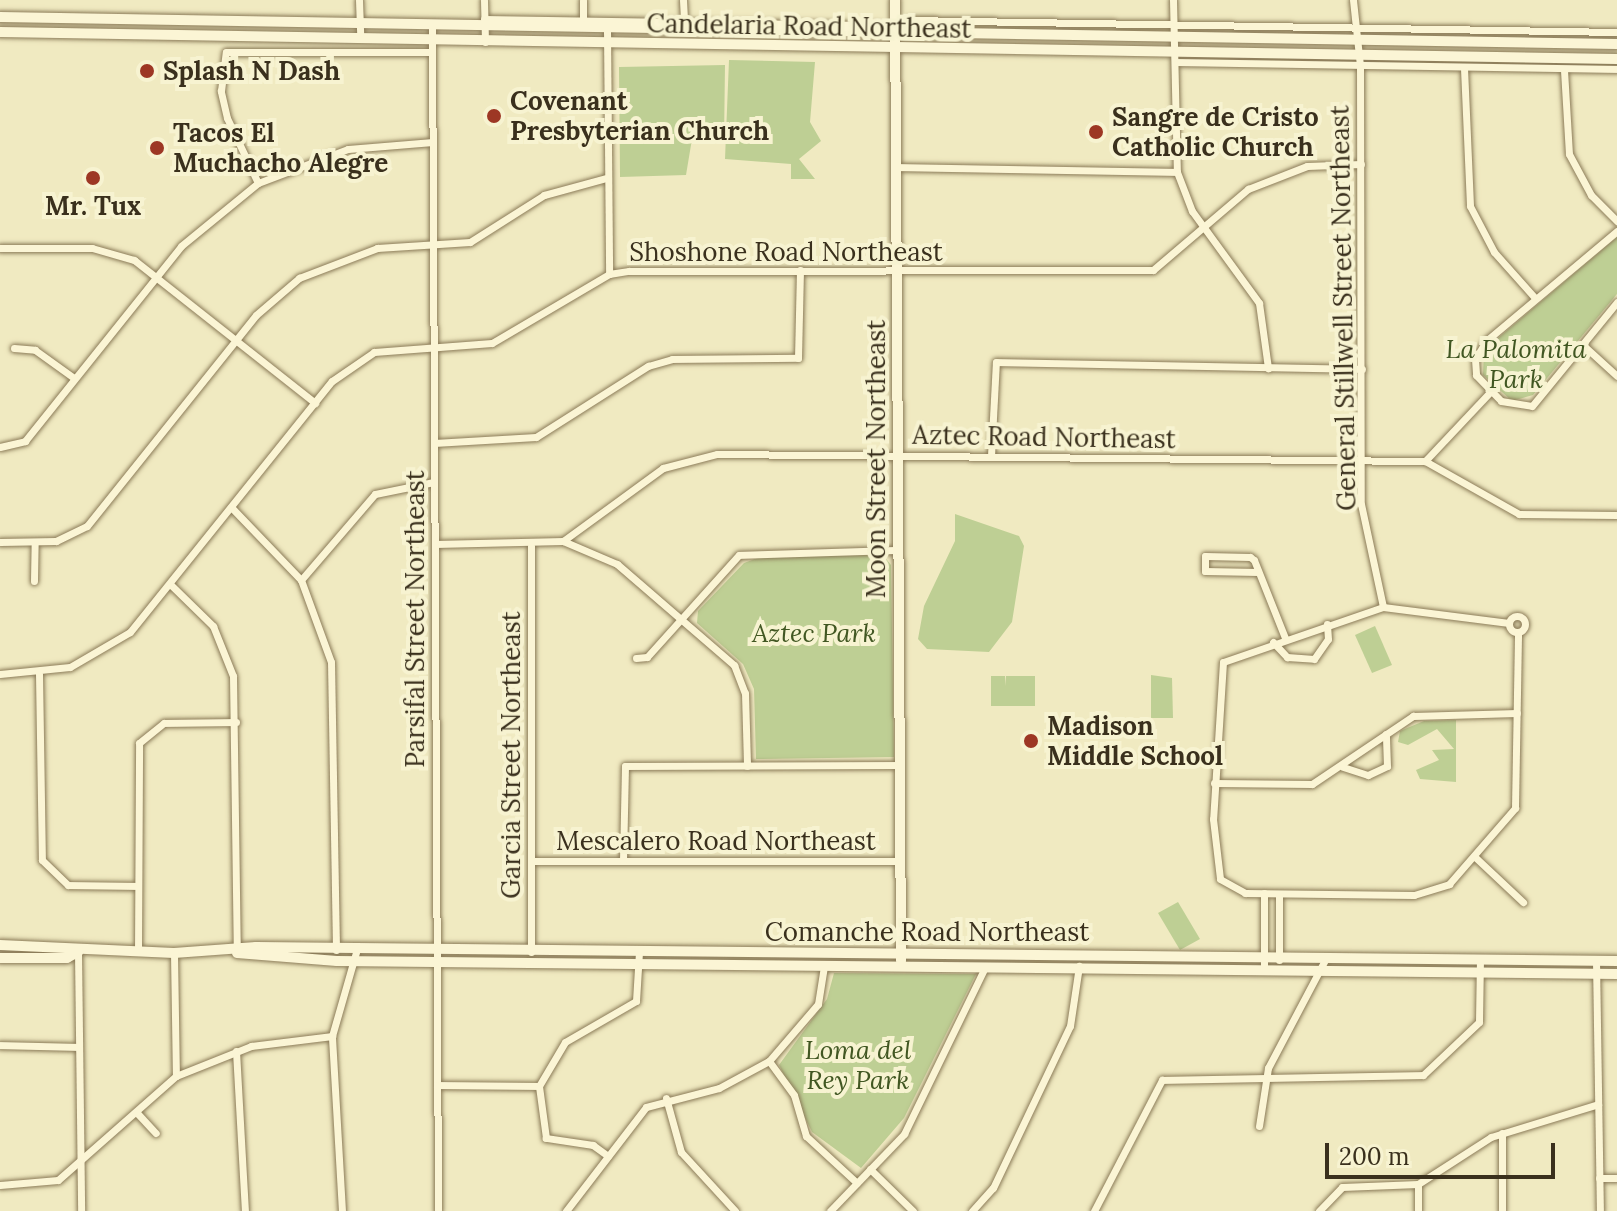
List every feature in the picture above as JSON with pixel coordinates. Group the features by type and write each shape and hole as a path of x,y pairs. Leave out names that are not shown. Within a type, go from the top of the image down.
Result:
{"street":[{"path":"359,0 360,38"},
{"path":"484,0 485,43"},
{"path":"583,0 583,19"},
{"path":"683,0 684,21"},
{"name":"Moon Street Northeast","path":"895,0 901,967"},
{"path":"1173,0 1178,57 1177,172 1204,226 1259,303 1268,368"},
{"name":"General Stillwell Street Northeast","path":"1353,0 1353,28 1359,61 1361,164 1361,504 1383,607"},
{"name":"Candelaria Road Northeast","path":"0,17 432,26 484,23 607,30 896,35 1617,44"},
{"path":"484,23 583,19 879,25"},
{"path":"908,20 1617,32"},
{"name":"Parsifal Street Northeast","path":"432,26 438,1211"},
{"path":"607,30 609,274"},
{"name":"Candelaria Road Northeast","path":"0,32 360,38 432,46 485,43 1359,61 1617,59"},
{"path":"258,183 227,118 221,67 233,48 432,46"},
{"path":"1359,61 1464,68 1617,69"},
{"path":"1464,68 1470,206 1494,252 1535,298"},
{"path":"1564,70 1569,154 1591,195 1617,221"},
{"path":"0,447 25,441 197,230 258,183 348,149 433,142"},
{"name":"Shoshone Road Northeast","path":"0,674 39,674 120,641 171,585 315,403 374,352 513,335 609,274 800,270 1143,272 1170,262 1204,226 1248,189 1279,174 1361,164"},
{"path":"897,167 1177,172"},
{"path":"0,542 67,538 87,526 237,340 280,293 323,265 377,248 470,242 544,195 606,178"},
{"path":"1617,231 1535,298 1479,350 1476,375 1490,392 1511,407 1532,406 1617,302"},
{"path":"0,248 115,251 156,277 315,403"},
{"path":"434,443 536,437 637,372 672,359 798,358 800,270"},
{"path":"1583,345 1617,376"},
{"path":"14,348 35,350 74,378"},
{"path":"991,456 996,362 1362,369"},
{"path":"1490,392 1425,461 1519,514 1617,515"},
{"name":"Aztec Road Northeast","path":"435,544 531,546 563,541 689,457 899,454 1425,461"},
{"path":"301,580 375,494 434,482"},
{"path":"231,507 301,580 331,662 337,961"},
{"path":"563,541 617,564 739,673 747,766"},
{"path":"34,581 35,542"},
{"name":"Garcia Street Northeast","path":"530,963 531,546"},
{"path":"636,658 647,657 729,562 752,550 899,550"},
{"path":"1258,572 1205,571 1205,556 1250,557 1258,572 1285,638"},
{"path":"171,585 205,615 226,649 236,722 237,953"},
{"path":"1383,607 1509,623 1523,618 1518,632 1515,808 1475,857 1434,892 1245,893 1220,879 1215,866 1214,783 1223,662 1273,642 1383,607"},
{"path":"1509,623 1518,632"},
{"path":"1273,642 1287,657 1314,659 1328,639 1327,624"},
{"path":"39,674 42,860 68,885 138,886"},
{"path":"1214,783 1312,784 1343,767 1413,716 1517,713"},
{"path":"138,952 143,737 164,723 236,722"},
{"path":"1343,767 1368,775 1387,766 1386,734"},
{"path":"623,861 625,766 900,765"},
{"path":"1475,857 1523,902"},
{"name":"Mescalero Road Northeast","path":"532,861 900,861"},
{"path":"1264,893 1264,970"},
{"path":"1279,894 1279,970"},
{"name":"Comanche Road Northeast","path":"0,945 78,952 237,953 337,961 531,951 1617,961"},
{"name":"Comanche Road Northeast","path":"237,953 256,947 336,948 530,963 1617,974"},
{"path":"342,1211 332,1036 357,961 357,949"},
{"path":"78,952 77,1167 81,1211"},
{"name":"Comanche Road Northeast","path":"0,958 67,958 78,952"},
{"path":"608,1156 593,1145 546,1138 539,1086 565,1042 636,1001 639,952"},
{"path":"174,953 176,1076"},
{"path":"566,1211 646,1107 666,1098 719,1088 769,1061 818,1004 824,954"},
{"path":"972,1211 993,1188 1070,1026 1081,956"},
{"path":"1259,1126 1267,1078 1325,970 1326,958"},
{"path":"1094,1211 1162,1080 1396,1080 1433,1070 1479,1022 1480,961"},
{"path":"1596,961 1600,1211"},
{"path":"830,1211 904,1134 985,967"},
{"path":"0,1185 49,1184 77,1167 176,1076 236,1051 332,1036"},
{"path":"0,1045 77,1047"},
{"path":"236,1051 245,1211"},
{"path":"769,1061 794,1095 806,1136 857,1183"},
{"path":"437,1085 539,1086"},
{"path":"666,1098 681,1152 735,1211"},
{"path":"1319,1211 1342,1187 1418,1184 1502,1133 1598,1104"},
{"path":"138,1114 156,1133"},
{"path":"1502,1133 1502,1211"},
{"path":"870,1169 913,1211"},
{"path":"1599,1178 1617,1178"},
{"path":"1418,1184 1418,1211"}],"green space":[{"path":"729,60 815,62 810,122 821,141 799,159 815,179 791,179 791,164 725,159"},
{"path":"725,65 724,141 692,139 686,175 620,177 619,67"},
{"name":"La Palomita Park","path":"1617,237 1617,294 1533,395 1512,401 1483,375 1484,350"},
{"path":"955,514 1019,536 1024,546 1012,622 989,652 927,649 918,639 924,606 955,541"},
{"name":"Aztec Park","path":"883,555 891,565 894,757 756,759 754,689 743,664 697,623 698,611 744,563 763,556"},
{"path":"1375,626 1392,665 1372,673 1355,635"},
{"path":"1151,675 1172,678 1173,718 1151,718"},
{"path":"991,676 1005,676 1005,686 1006,676 1035,676 1035,706 991,706"},
{"path":"1456,720 1456,782 1420,779 1416,770 1439,760 1432,750 1454,749 1437,729 1408,745 1398,742 1400,731 1424,721"},
{"path":"1178,902 1200,939 1180,950 1158,913"},
{"name":"Loma del Rey Park","path":"834,973 976,974 904,1118 861,1168 812,1132 779,1065 827,999"}],"place":[{"name":"Splash N Dash","path":"147,71"},
{"name":"Covenant Presbyterian Church","path":"494,116"},
{"name":"Sangre de Cristo Catholic Church","path":"1096,132"},
{"name":"Tacos El Muchacho Alegre","path":"157,148"},
{"name":"Mr. Tux","path":"93,178"},
{"name":"Madison Middle School","path":"1031,741"}]}
